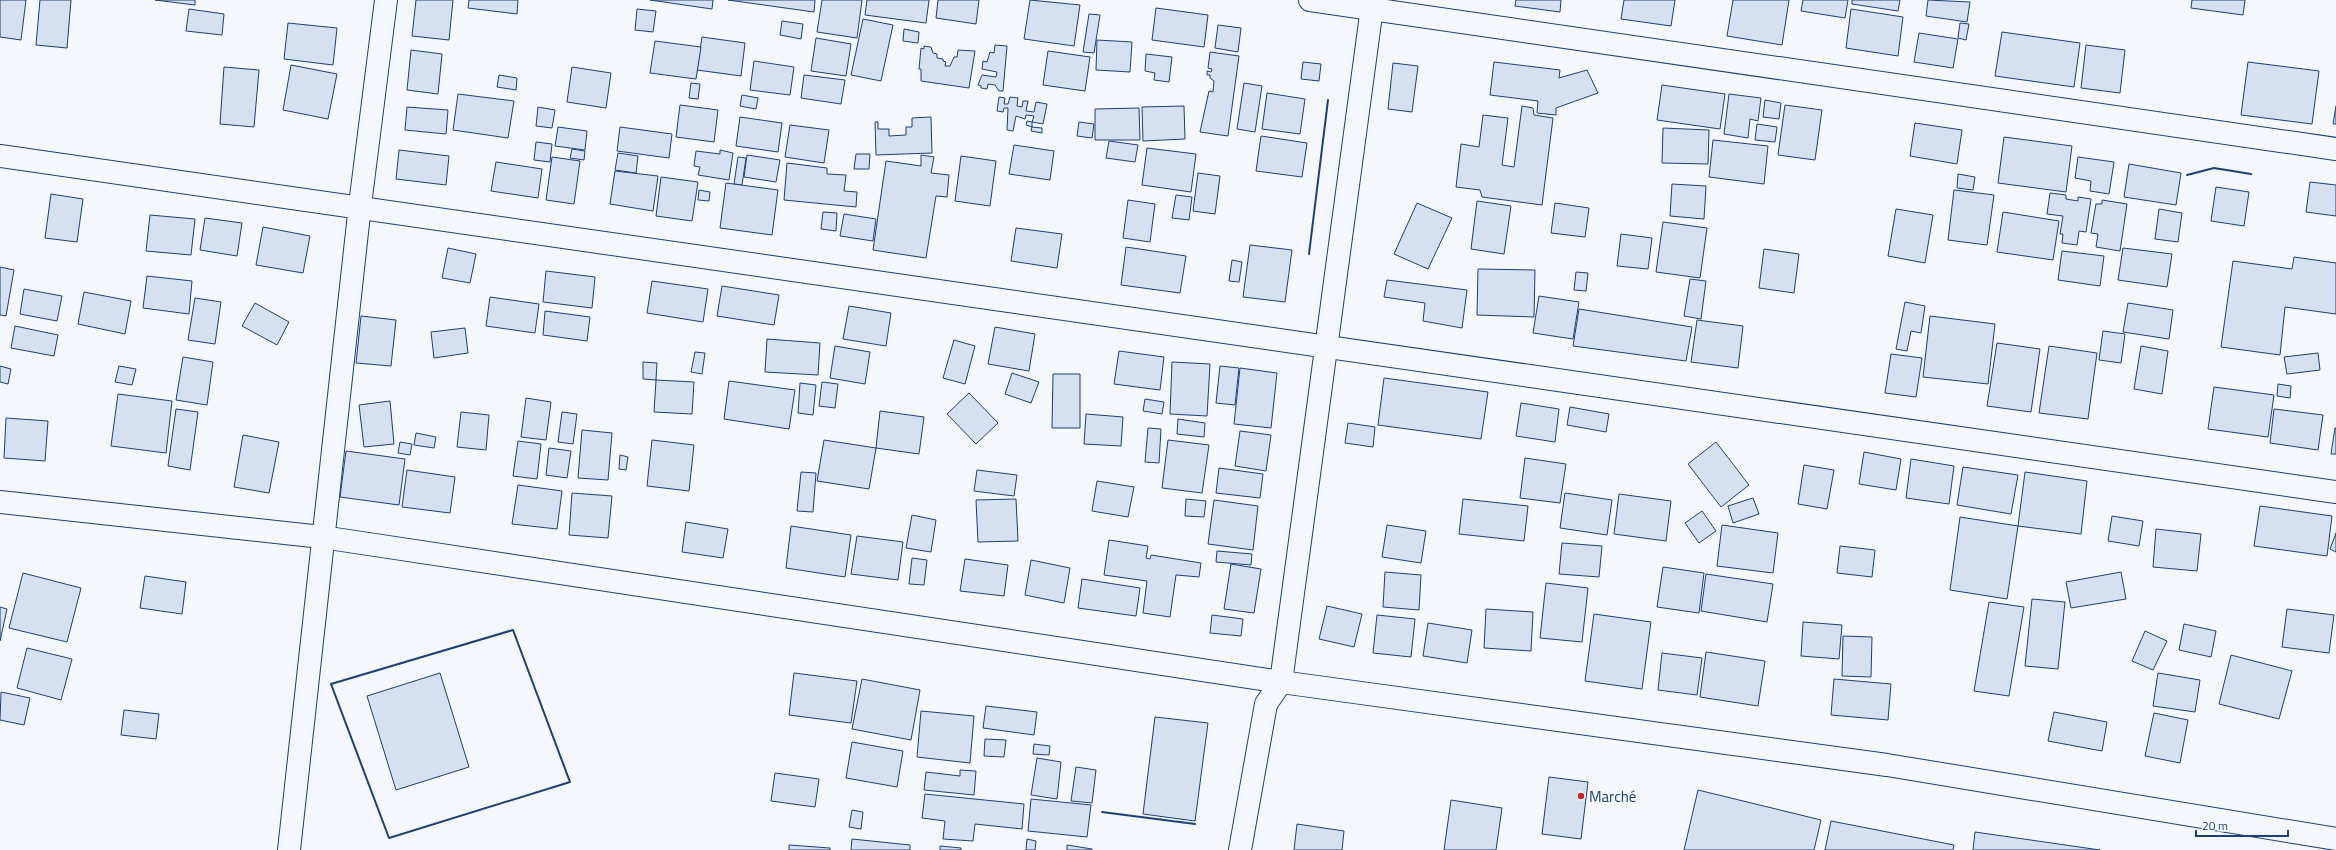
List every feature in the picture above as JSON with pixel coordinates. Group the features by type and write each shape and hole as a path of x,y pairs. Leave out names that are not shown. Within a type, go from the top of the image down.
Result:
{"street":[{"path":"289,850 322,537 360,205 386,0"},
{"path":"1310,0 1372,4 2336,149"},
{"path":"1240,850 1266,704 1281,682 1372,4"},
{"path":"0,156 360,205 1327,343 2336,492"},
{"path":"0,502 322,537 1281,682 1887,765 2336,839"}],"building":[{"path":"0,0 26,0 21,40 0,37"},
{"path":"40,0 71,0 67,48 36,45"},
{"path":"155,0 195,0 195,5"},
{"path":"416,0 453,0 449,40 412,36"},
{"path":"469,0 518,0 517,14 468,8"},
{"path":"650,0 713,0 712,9"},
{"path":"728,0 815,0 814,12"},
{"path":"822,0 862,0 857,38 817,32"},
{"path":"867,0 929,0 926,23 865,15"},
{"path":"938,0 979,0 976,24 936,18"},
{"path":"1030,0 1080,5 1074,46 1024,39"},
{"path":"1516,0 1561,0 1560,12 1515,6"},
{"path":"1624,0 1675,0 1671,26 1621,19"},
{"path":"1733,0 1789,0 1782,45 1727,36"},
{"path":"1803,0 1848,0 1845,18 1801,11"},
{"path":"1852,0 1900,0 1898,11 1852,4"},
{"path":"1928,0 1970,2 1967,22 1926,16"},
{"path":"2192,0 2245,0 2243,15 2191,8"},
{"path":"1156,8 1208,15 1204,47 1152,40"},
{"path":"189,9 224,14 222,35 186,31"},
{"path":"637,9 656,11 653,32 635,30"},
{"path":"1851,9 1903,17 1898,56 1846,48"},
{"path":"1089,14 1100,15 1094,53 1083,52"},
{"path":"863,19 893,25 881,81 851,75"},
{"path":"782,21 803,24 801,39 780,35"},
{"path":"288,23 337,28 333,65 284,59"},
{"path":"1960,23 1969,24 1966,40 1958,38"},
{"path":"1218,25 1241,28 1238,52 1215,48"},
{"path":"904,29 919,32 918,43 903,41"},
{"path":"2002,32 2080,43 2074,87 1995,76"},
{"path":"1919,33 1958,39 1953,68 1914,62"},
{"path":"702,37 745,43 741,76 697,70"},
{"path":"816,38 851,44 846,76 811,71"},
{"path":"1097,40 1132,42 1130,72 1096,70"},
{"path":"655,41 701,47 696,79 650,73"},
{"path":"995,45 1007,46 1003,91 999,91 995,85 988,84 987,89 981,88 981,86 978,85 982,75 996,77 997,72 982,69 983,61 987,62 990,52 994,53"},
{"path":"2086,45 2125,50 2120,93 2081,88"},
{"path":"924,46 931,47 933,53 937,54 937,58 943,59 943,61 946,62 945,66 950,66 954,57 957,57 958,50 975,51 969,88 921,81 921,69 919,69 921,48 924,49"},
{"path":"411,50 442,54 438,94 407,90"},
{"path":"1048,51 1090,57 1085,91 1043,85"},
{"path":"1210,52 1239,56 1228,136 1200,132 1209,91 1213,92 1214,81 1210,78 1210,75 1207,75 1207,71 1211,72 1212,69 1208,68"},
{"path":"1146,54 1172,57 1169,82 1154,80 1155,73 1145,71"},
{"path":"754,61 794,67 790,95 750,90"},
{"path":"1303,62 1321,64 1319,81 1301,79"},
{"path":"1494,62 1560,70 1559,78 1587,70 1598,93 1556,108 1556,115 1537,113 1538,101 1490,95"},
{"path":"2248,62 2319,71 2312,124 2241,115"},
{"path":"1393,63 1418,66 1412,112 1388,109"},
{"path":"291,65 337,74 328,119 283,110"},
{"path":"224,67 259,70 254,127 220,124"},
{"path":"572,67 611,73 606,108 567,102"},
{"path":"499,75 517,78 516,90 497,87"},
{"path":"804,75 845,80 841,104 801,98"},
{"path":"691,83 700,84 698,99 689,98"},
{"path":"1244,83 1262,86 1255,132 1237,129"},
{"path":"1662,85 1725,94 1720,129 1657,120"},
{"path":"1267,93 1305,99 1300,134 1262,129"},
{"path":"458,94 514,101 508,138 453,130"},
{"path":"1729,94 1761,98 1758,121 1750,119 1748,138 1724,134"},
{"path":"742,95 758,98 756,109 740,106"},
{"path":"999,97 1005,98 1004,104 1008,104 1010,97 1018,98 1017,106 1022,107 1023,101 1028,101 1026,111 1034,112 1036,102 1047,104 1043,124 1032,122 1034,116 1026,115 1025,119 1016,116 1013,131 1007,130 1008,108 1004,108 1003,112 997,111"},
{"path":"1765,100 1781,103 1779,119 1763,117"},
{"path":"680,105 718,110 714,142 676,137"},
{"path":"1785,105 1822,110 1815,160 1778,155"},
{"path":"1184,106 1185,139 1143,141 1142,107"},
{"path":"1522,106 1533,108 1534,115 1553,118 1542,205 1482,197 1480,190 1456,187 1461,144 1479,147 1483,115 1508,118 1502,165 1514,167"},
{"path":"2336,106 2336,124 2333,124"},
{"path":"407,107 448,110 446,134 405,130"},
{"path":"538,107 555,110 552,128 536,126"},
{"path":"1139,108 1140,140 1095,140 1095,109"},
{"path":"740,117 782,123 778,152 736,146"},
{"path":"931,117 932,153 876,155 875,122 878,122 878,129 889,129 889,136 906,135 906,127 912,127 912,118"},
{"path":"1027,121 1032,122 1032,127 1026,125"},
{"path":"1079,122 1094,124 1092,138 1077,136"},
{"path":"1915,123 1962,130 1957,164 1910,156"},
{"path":"1757,124 1777,127 1775,142 1755,140"},
{"path":"790,125 829,130 824,163 785,157"},
{"path":"558,127 587,131 585,150 555,146"},
{"path":"620,127 672,134 669,158 617,151"},
{"path":"1032,127 1042,128 1042,133 1031,131"},
{"path":"1663,128 1709,130 1708,164 1662,163"},
{"path":"1261,136 1307,143 1302,177 1256,171"},
{"path":"2004,137 2072,146 2066,192 1998,183"},
{"path":"1713,140 1768,146 1764,184 1709,177"},
{"path":"1109,141 1138,145 1135,162 1106,158"},
{"path":"536,142 552,144 550,162 534,160"},
{"path":"1014,145 1054,151 1050,180 1009,174"},
{"path":"1147,148 1196,154 1191,192 1142,185"},
{"path":"572,149 585,151 584,160 570,158"},
{"path":"399,150 449,156 446,185 396,179"},
{"path":"720,150 733,153 729,180 698,175 700,167 694,166 696,151 720,154"},
{"path":"618,153 638,156 636,173 615,170"},
{"path":"856,154 870,154 869,169 854,169"},
{"path":"747,155 780,160 776,182 744,177"},
{"path":"921,155 934,157 931,173 949,175 947,197 936,196 926,258 873,250 886,161 921,166"},
{"path":"961,156 996,161 990,206 955,201"},
{"path":"552,157 580,161 574,204 546,200"},
{"path":"738,157 746,158 742,185 734,184"},
{"path":"2078,157 2114,162 2109,194 2090,191 2091,181 2075,178"},
{"path":"496,162 542,169 538,198 491,191"},
{"path":"787,163 827,168 827,174 846,175 844,191 857,192 856,207 784,200"},
{"path":"2129,164 2181,173 2176,205 2124,197"},
{"path":"615,171 658,176 653,211 610,204"},
{"path":"1198,173 1220,176 1215,214 1193,211"},
{"path":"1958,174 1975,177 1973,190 1957,188"},
{"path":"661,177 698,182 692,221 656,216"},
{"path":"2310,182 2336,185 2336,216 2306,212"},
{"path":"726,183 778,190 772,235 720,228"},
{"path":"1672,184 1706,186 1704,219 1670,216"},
{"path":"2216,187 2249,192 2244,226 2211,221"},
{"path":"699,190 710,192 709,201 698,200"},
{"path":"1954,190 1994,195 1987,245 1948,240"},
{"path":"2050,193 2066,195 2066,199 2078,201 2078,197 2091,199 2086,232 2079,231 2077,245 2062,243 2063,234 2060,234 2063,216 2047,214"},
{"path":"51,194 83,199 77,242 45,238"},
{"path":"1176,195 1192,197 1189,220 1172,218"},
{"path":"1128,200 1155,204 1150,242 1123,238"},
{"path":"2102,200 2127,204 2120,251 2096,247 2098,234 2091,233 2096,204 2102,204"},
{"path":"1477,201 1511,206 1504,254 1471,249"},
{"path":"1417,203 1452,218 1428,269 1394,254"},
{"path":"1555,203 1589,208 1585,237 1551,233"},
{"path":"1896,209 1933,215 1925,263 1888,256"},
{"path":"2159,209 2182,213 2178,242 2155,239"},
{"path":"823,212 837,213 836,231 821,229"},
{"path":"2003,212 2059,221 2053,260 1997,252"},
{"path":"844,214 876,219 873,241 840,236"},
{"path":"150,215 195,219 191,255 146,251"},
{"path":"205,218 242,223 237,256 200,250"},
{"path":"1663,222 1707,228 1700,278 1656,272"},
{"path":"263,227 310,236 303,273 256,265"},
{"path":"1016,228 1062,234 1057,268 1011,261"},
{"path":"1621,234 1652,238 1648,269 1617,266"},
{"path":"1250,245 1292,250 1285,302 1243,297"},
{"path":"1126,247 1186,256 1180,293 1121,285"},
{"path":"448,248 476,254 470,283 442,278"},
{"path":"2123,248 2172,254 2167,287 2118,280"},
{"path":"1764,249 1799,254 1794,293 1759,288"},
{"path":"2062,251 2104,256 2100,286 2058,280"},
{"path":"2294,257 2336,263 2336,314 2285,307 2280,355 2221,347 2233,261 2292,269"},
{"path":"1232,260 1242,262 1239,282 1229,281"},
{"path":"0,267 14,270 6,316 0,315"},
{"path":"1478,269 1535,270 1534,317 1477,315"},
{"path":"546,271 595,277 592,308 543,302"},
{"path":"1576,272 1588,273 1586,291 1574,290"},
{"path":"147,276 192,281 189,314 143,308"},
{"path":"1690,279 1706,281 1701,319 1684,316"},
{"path":"1387,280 1467,290 1462,328 1423,321 1425,303 1384,297"},
{"path":"652,281 708,289 703,322 647,313"},
{"path":"722,286 779,295 774,325 717,316"},
{"path":"24,289 62,296 57,321 20,314"},
{"path":"84,292 131,301 125,334 78,324"},
{"path":"1539,296 1579,302 1573,339 1533,333"},
{"path":"490,297 539,304 535,333 486,326"},
{"path":"195,298 221,302 215,344 188,340"},
{"path":"1905,302 1925,306 1921,333 1911,331 1907,351 1896,349"},
{"path":"255,303 289,322 277,345 242,326"},
{"path":"2128,303 2173,310 2169,339 2123,332"},
{"path":"849,306 891,313 886,346 843,339"},
{"path":"1579,309 1692,327 1686,361 1573,346"},
{"path":"545,311 590,317 587,341 543,335"},
{"path":"361,316 396,320 391,366 356,363"},
{"path":"1930,316 1995,324 1988,384 1923,377"},
{"path":"1697,320 1743,326 1738,368 1691,362"},
{"path":"15,326 58,335 54,356 11,348"},
{"path":"995,327 1035,334 1029,371 988,364"},
{"path":"465,328 468,353 434,358 431,332"},
{"path":"2103,331 2125,334 2121,363 2099,360"},
{"path":"767,339 820,343 818,375 765,372"},
{"path":"954,340 975,346 965,384 943,378"},
{"path":"1997,343 2040,349 2031,412 1987,406"},
{"path":"835,346 870,352 865,384 830,378"},
{"path":"2049,346 2097,353 2088,419 2039,413"},
{"path":"2141,346 2168,351 2162,394 2134,389"},
{"path":"1119,351 1164,357 1160,390 1114,384"},
{"path":"695,352 705,353 702,374 691,372"},
{"path":"2318,353 2320,370 2287,374 2284,357"},
{"path":"1891,354 1922,358 1916,397 1885,393"},
{"path":"183,357 213,362 207,405 176,400"},
{"path":"643,362 657,363 656,380 643,379"},
{"path":"1172,362 1210,364 1207,416 1170,414"},
{"path":"0,366 11,369 8,384 0,382"},
{"path":"119,366 136,369 132,385 115,382"},
{"path":"1220,366 1239,368 1235,405 1216,403"},
{"path":"1240,368 1277,373 1271,428 1234,424"},
{"path":"1012,373 1039,382 1031,403 1005,394"},
{"path":"1053,374 1080,374 1080,428 1052,428"},
{"path":"1384,378 1488,392 1481,439 1378,425"},
{"path":"656,380 694,382 692,414 654,412"},
{"path":"729,381 795,390 789,429 724,419"},
{"path":"822,382 838,384 835,408 819,406"},
{"path":"800,383 816,385 813,415 798,413"},
{"path":"2278,384 2291,386 2290,398 2277,396"},
{"path":"2214,387 2274,395 2268,437 2208,429"},
{"path":"969,393 998,423 976,444 947,414"},
{"path":"118,394 172,401 166,453 111,446"},
{"path":"526,398 551,402 546,440 521,437"},
{"path":"1145,399 1164,402 1162,414 1143,411"},
{"path":"390,401 394,444 364,447 359,405"},
{"path":"1521,403 1559,409 1555,442 1516,436"},
{"path":"1570,407 1609,414 1606,432 1567,425"},
{"path":"176,409 198,412 190,470 168,466"},
{"path":"2274,409 2323,415 2318,450 2270,443"},
{"path":"880,411 924,417 919,454 876,448"},
{"path":"461,412 489,415 486,450 457,447"},
{"path":"562,412 577,414 573,444 558,442"},
{"path":"1086,414 1123,417 1121,446 1084,444"},
{"path":"6,418 48,421 45,461 4,458"},
{"path":"1178,419 1205,423 1204,437 1177,434"},
{"path":"1348,423 1375,427 1373,447 1345,443"},
{"path":"1148,428 1161,429 1159,463 1145,462"},
{"path":"2335,428 2336,454 2331,454"},
{"path":"582,430 612,433 608,480 578,478"},
{"path":"1240,431 1271,435 1266,471 1235,466"},
{"path":"416,433 436,437 434,448 414,445"},
{"path":"243,435 279,442 269,493 234,487"},
{"path":"652,440 694,445 689,491 647,486"},
{"path":"824,440 876,448 869,489 817,481"},
{"path":"1168,440 1209,445 1202,493 1162,488"},
{"path":"518,441 541,444 537,479 513,476"},
{"path":"400,442 412,444 410,455 398,453"},
{"path":"1716,442 1749,485 1721,507 1688,464"},
{"path":"549,448 571,451 567,478 546,475"},
{"path":"346,451 405,459 399,505 340,497"},
{"path":"1864,452 1901,459 1896,490 1859,484"},
{"path":"620,455 628,457 626,470 619,469"},
{"path":"1525,458 1566,464 1560,503 1520,498"},
{"path":"1911,459 1954,466 1949,504 1906,498"},
{"path":"1804,465 1834,470 1827,509 1798,504"},
{"path":"1963,467 2018,475 2011,514 1957,505"},
{"path":"1219,468 1263,474 1260,498 1216,493"},
{"path":"407,470 455,477 450,513 402,507"},
{"path":"977,470 1017,475 1014,496 974,491"},
{"path":"801,472 816,473 813,512 797,511"},
{"path":"2025,472 2087,481 2081,534 2018,526"},
{"path":"1097,481 1134,487 1128,517 1092,511"},
{"path":"518,485 562,491 557,529 512,524"},
{"path":"572,493 612,496 608,538 569,535"},
{"path":"1565,493 1612,500 1607,535 1560,528"},
{"path":"1619,494 1671,501 1666,541 1614,534"},
{"path":"1753,498 1759,514 1733,523 1728,506"},
{"path":"1016,499 1018,541 978,542 976,500"},
{"path":"1186,499 1206,501 1204,517 1185,516"},
{"path":"1463,499 1528,506 1524,541 1459,534"},
{"path":"1214,500 1258,506 1253,550 1208,544"},
{"path":"2260,506 2332,516 2327,556 2254,546"},
{"path":"1702,511 1716,531 1699,543 1685,523"},
{"path":"912,515 936,520 931,552 906,548"},
{"path":"2112,516 2143,521 2139,546 2108,541"},
{"path":"1960,517 2018,526 2007,599 1950,590"},
{"path":"686,522 728,529 723,558 682,552"},
{"path":"1387,525 1426,531 1421,563 1382,557"},
{"path":"1722,525 1778,533 1773,573 1717,566"},
{"path":"791,526 851,535 845,577 786,568"},
{"path":"2156,529 2201,534 2197,571 2153,567"},
{"path":"2336,533 2336,552 2330,549"},
{"path":"857,536 903,542 898,580 851,574"},
{"path":"1109,540 1148,546 1146,558 1150,559 1151,555 1201,563 1199,577 1176,575 1170,617 1143,613 1147,581 1104,575"},
{"path":"1562,543 1602,546 1599,577 1559,574"},
{"path":"1840,546 1875,550 1872,577 1837,573"},
{"path":"1217,551 1252,554 1251,565 1216,562"},
{"path":"912,558 927,560 924,585 909,584"},
{"path":"965,559 1008,565 1004,596 960,591"},
{"path":"1031,560 1070,568 1064,603 1025,595"},
{"path":"1231,564 1261,569 1254,613 1224,609"},
{"path":"1663,567 1704,573 1699,613 1657,607"},
{"path":"1385,572 1421,575 1419,610 1383,607"},
{"path":"2121,572 2126,599 2071,608 2066,582"},
{"path":"23,573 81,588 67,642 9,628"},
{"path":"1706,574 1773,584 1767,622 1701,611"},
{"path":"145,576 186,582 182,614 140,608"},
{"path":"1082,579 1140,588 1136,616 1078,608"},
{"path":"1546,583 1588,588 1582,642 1540,638"},
{"path":"2032,599 2065,602 2058,669 2025,666"},
{"path":"1989,602 2024,607 2009,696 1974,691"},
{"path":"1327,606 1362,614 1354,647 1319,639"},
{"path":"0,607 7,609 0,641"},
{"path":"1486,609 1533,612 1531,651 1484,648"},
{"path":"2287,609 2334,615 2329,653 2282,647"},
{"path":"1594,614 1651,622 1642,689 1585,681"},
{"path":"1212,615 1243,619 1241,636 1210,633"},
{"path":"1377,615 1415,619 1411,657 1373,653"},
{"path":"1803,622 1842,625 1839,659 1801,656"},
{"path":"1428,623 1472,630 1467,663 1423,656"},
{"path":"2184,624 2216,631 2211,657 2179,650"},
{"path":"2145,631 2167,641 2153,670 2132,661"},
{"path":"1843,636 1872,637 1871,677 1842,676"},
{"path":"27,648 72,659 61,700 17,688"},
{"path":"1706,652 1765,661 1758,706 1700,697"},
{"path":"1662,653 1702,658 1697,695 1658,690"},
{"path":"2231,655 2292,671 2279,719 2219,704"},
{"path":"440,673 469,767 396,790 367,696"},
{"path":"794,673 857,681 851,723 789,715"},
{"path":"2158,673 2200,680 2195,712 2153,706"},
{"path":"862,679 920,690 911,740 852,729"},
{"path":"1834,679 1891,684 1888,720 1831,715"},
{"path":"1,692 30,698 24,725 0,720"},
{"path":"986,706 1037,712 1034,735 983,728"},
{"path":"124,710 159,714 156,739 121,735"},
{"path":"921,711 974,716 970,763 917,757"},
{"path":"2054,712 2107,722 2102,751 2048,741"},
{"path":"2154,713 2188,720 2180,763 2145,756"},
{"path":"1155,717 1208,723 1195,821 1143,814"},
{"path":"985,739 1006,740 1004,757 984,756"},
{"path":"852,742 903,751 897,787 846,778"},
{"path":"1034,744 1050,746 1049,755 1033,754"},
{"path":"1037,758 1061,762 1057,799 1031,795"},
{"path":"1076,767 1096,770 1092,803 1071,801"},
{"path":"960,770 976,771 974,795 924,790 926,772 960,776"},
{"path":"775,773 819,779 815,807 771,801"},
{"path":"1549,777 1588,782 1581,839 1542,834"},
{"path":"1698,790 1821,820 1814,850 1684,850"},
{"path":"925,794 1024,804 1022,829 975,824 973,841 943,839 945,821 922,818"},
{"path":"1031,799 1091,805 1087,837 1028,831"},
{"path":"1451,800 1502,808 1496,850 1444,850"},
{"path":"852,810 863,812 861,829 849,827"},
{"path":"1831,821 1954,845 1953,850 1825,850"},
{"path":"1297,824 1344,831 1342,850 1294,850"},
{"path":"1975,832 2100,850 1973,850"},
{"path":"852,839 910,845 910,850 851,850"},
{"path":"1027,839 1036,841 1035,850 1026,850"},
{"path":"789,845 830,848 830,850 789,850"},
{"path":"1067,845 1092,849 1092,850 1067,850"},
{"path":"940,846 961,848 961,850 940,850"}],"wall":[{"path":"1309,254 1328,100"},
{"path":"2187,175 2214,168 2251,174"},
{"path":"513,630 570,782 389,838 331,684 513,630"},
{"path":"1102,812 1195,824"}],"place":[{"name":"Marché","path":"1581,796"}]}
